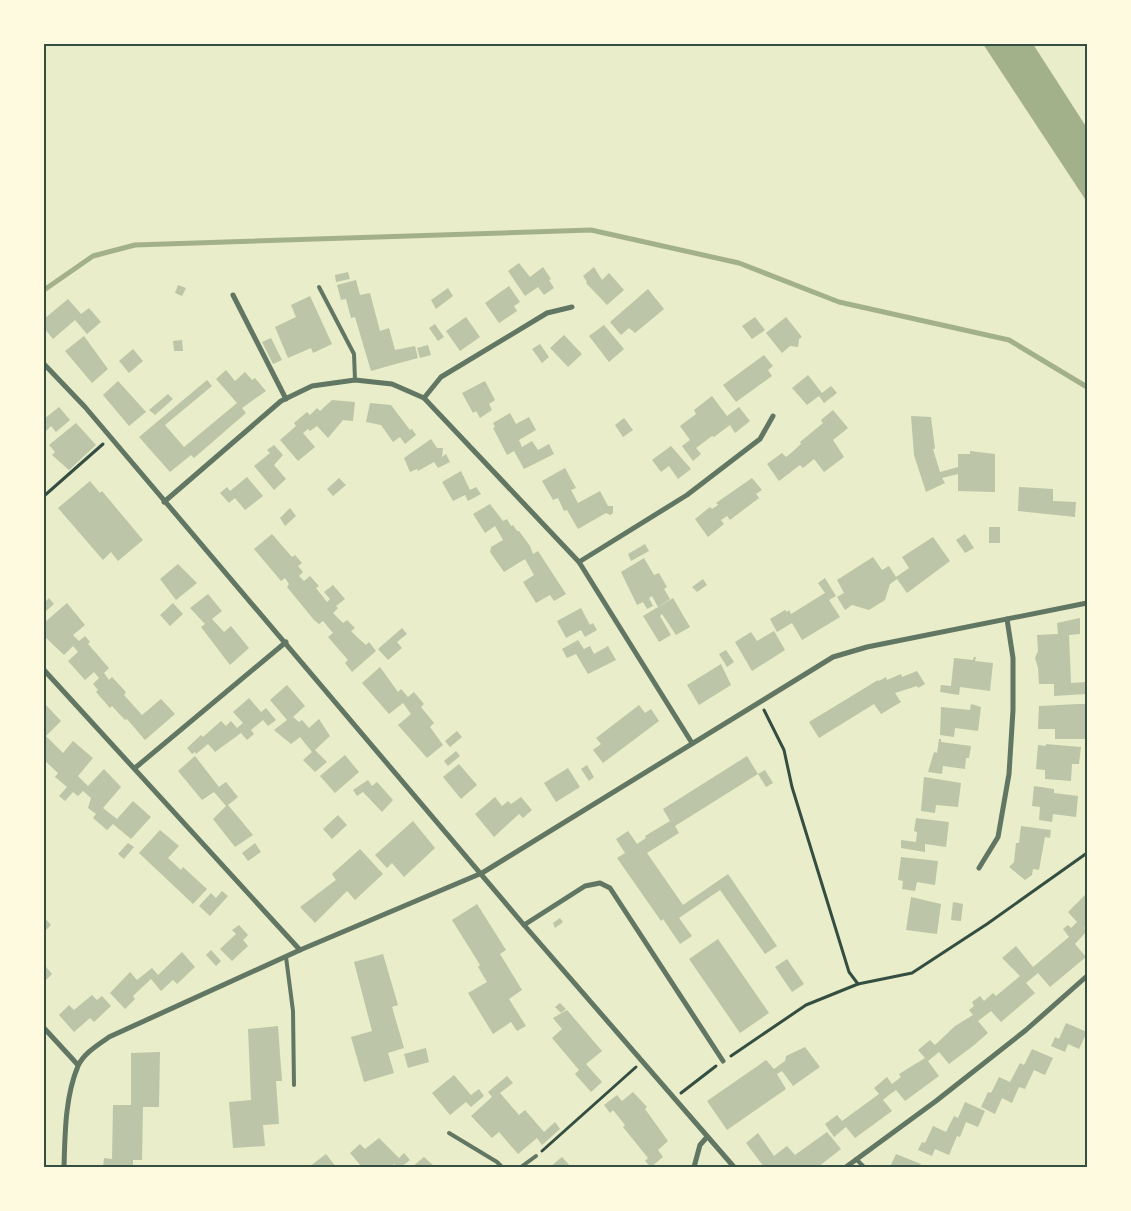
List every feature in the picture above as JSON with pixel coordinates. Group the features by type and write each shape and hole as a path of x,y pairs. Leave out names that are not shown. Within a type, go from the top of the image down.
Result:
{"street":[{"path":"233,294 286,399"},
{"path":"424,398 441,377 547,313 572,308"},
{"path":"44,364 86,407 164,502 286,642 524,925 734,1167"},
{"path":"164,502 286,399 312,386 355,380 392,384 424,398 579,562 692,743"},
{"path":"579,562 687,495 760,439 774,416"},
{"path":"64,1167 66,1117 78,1065 90,1050 109,1037 300,950 482,873 833,657 867,647 1087,603"},
{"path":"979,868 998,837 1009,774 1014,710 1011,637 1007,619"},
{"path":"136,768 286,642"},
{"path":"44,670 136,768 300,950"},
{"path":"524,925 585,886 600,883 610,888 723,1061"},
{"path":"846,1167 936,1101 1026,1030 1087,976"},
{"path":"44,1028 78,1065"},
{"path":"694,1167 700,1145 707,1137"}],"lane":[{"path":"319,287 354,354 355,380"},
{"path":"286,957 293,1011 294,1085"},
{"path":"449,1133 497,1162 502,1167"},
{"path":"521,1167 536,1156"},
{"path":"856,1159 864,1167"}],"path":[{"path":"44,496 110,437"},
{"path":"758,702 768,716 784,750 792,787 849,972 858,984"},
{"path":"674,1098 723,1061 806,1005 858,984 912,973 987,924 1087,853"},
{"path":"536,1156 642,1062"}],"shaded area":[{"path":"983,44 1033,44 1087,128 1087,202"}],"building":[{"path":"519,263 530,277 543,267 551,279 549,280 554,288 544,295 538,287 525,296 508,271"},
{"path":"594,267 602,280 609,273 624,290 607,305 586,283 583,276"},
{"path":"348,272 350,279 336,282 335,275"},
{"path":"356,280 360,295 370,293 380,331 389,328 395,350 415,346 418,358 371,371 355,317 351,318 346,299 341,300 337,285"},
{"path":"178,285 186,288 182,296 175,293"},
{"path":"509,286 520,302 514,306 517,311 499,323 485,303"},
{"path":"448,288 453,296 436,309 431,300"},
{"path":"648,289 664,309 635,333 629,328 621,335 610,322"},
{"path":"310,296 332,344 313,353 311,348 288,358 275,327 296,317 291,305"},
{"path":"68,299 81,314 89,308 101,322 87,334 75,320 53,339 44,328 44,319"},
{"path":"466,317 480,337 460,351 446,331"},
{"path":"755,317 765,330 752,339 742,326"},
{"path":"786,317 802,337 799,339 798,347 790,346 782,353 766,333"},
{"path":"435,324 444,337 438,341 429,328"},
{"path":"604,325 624,349 609,362 589,336"},
{"path":"564,335 582,354 568,367 550,348"},
{"path":"84,336 108,369 92,383 65,351"},
{"path":"271,338 282,360 273,364 262,342"},
{"path":"182,340 183,351 174,351 173,341"},
{"path":"540,344 549,357 542,363 532,349"},
{"path":"428,345 431,355 420,358 417,348"},
{"path":"133,349 143,361 129,373 119,361"},
{"path":"764,355 773,366 768,370 772,376 736,402 723,385"},
{"path":"226,370 235,381 245,372 252,380 255,378 266,391 242,408 246,413 194,458 191,455 170,472 139,437 207,380 212,386 165,425 184,447 237,403 216,379"},
{"path":"808,375 822,393 831,386 837,393 824,403 819,396 807,405 792,388"},
{"path":"118,381 146,412 129,426 103,395"},
{"path":"485,381 495,400 489,404 492,410 480,418 476,411 473,413 462,393"},
{"path":"168,394 173,399 155,415 149,410"},
{"path":"712,396 727,416 739,407 750,421 735,433 730,425 714,437 712,436 696,448 701,454 693,461 682,446 690,440 680,426 696,414 694,410"},
{"path":"332,400 355,402 353,421 343,420 328,438 317,426 310,431 308,429 303,433 315,447 298,461 280,440 296,426 294,423 307,412 310,415 317,408 320,411"},
{"path":"370,403 391,405 416,435 405,444 400,437 393,442 381,425 366,422"},
{"path":"59,407 70,420 56,432 51,426 44,433 44,419"},
{"path":"833,410 848,428 833,440 844,457 824,472 814,459 803,468 800,465 779,481 767,464 782,453 786,457 791,453 801,444 800,442 823,423 821,420"},
{"path":"510,413 516,424 529,417 536,430 519,440 522,447 532,441 538,450 549,444 554,454 524,469 514,451 507,455 493,428 495,427 493,423"},
{"path":"911,416 931,417 935,449 933,449 940,472 958,467 958,454 970,454 970,451 995,454 995,492 958,491 958,474 942,478 945,483 926,492 914,455"},
{"path":"624,418 633,430 623,437 615,425"},
{"path":"76,423 96,445 69,470 52,455 55,452 49,445"},
{"path":"431,439 437,448 443,448 442,457 446,454 450,462 438,468 434,462 418,471 417,469 410,472 404,458"},
{"path":"274,445 283,455 274,465 286,479 274,490 254,466 270,453 267,450"},
{"path":"671,446 691,469 678,479 669,466 661,472 652,460"},
{"path":"565,468 576,488 571,490 578,503 600,491 608,506 613,506 613,513 610,515 606,513 578,529 567,510 564,511 558,498 553,500 542,481"},
{"path":"461,471 470,490 476,487 481,494 468,501 465,495 453,501 442,482"},
{"path":"247,477 263,496 245,510 235,498 229,503 220,493 227,487 230,491"},
{"path":"339,478 346,485 333,496 327,489"},
{"path":"752,478 762,490 756,494 759,498 730,520 727,516 721,520 724,524 708,537 695,519 710,507 712,509 718,505 716,503"},
{"path":"90,481 100,493 102,491 143,540 118,561 111,552 103,560 58,508"},
{"path":"1019,487 1053,489 1053,501 1076,502 1075,517 1018,511"},
{"path":"490,504 503,521 507,519 511,526 513,525 519,531 530,546 533,554 538,551 566,594 554,601 550,595 536,603 523,582 534,575 525,559 504,572 490,552 491,547 503,540 495,526 485,533 473,514"},
{"path":"290,508 296,516 285,526 280,518"},
{"path":"989,527 1000,527 1000,543 989,543"},
{"path":"272,534 292,557 295,555 302,563 298,566 303,572 299,576 304,581 310,576 319,586 316,588 327,602 330,599 324,592 333,585 345,599 336,606 338,608 333,613 343,623 347,620 355,628 351,631 366,645 369,642 376,651 352,672 345,663 348,660 328,637 333,633 323,621 319,624 314,620 287,587 289,584 285,578 281,581 254,549"},
{"path":"965,534 974,548 965,553 956,540"},
{"path":"933,537 950,561 907,593 897,579 890,584 885,600 869,610 852,605 845,610 837,597 844,593 837,580 873,557 882,570 889,566 896,577 909,568 902,557"},
{"path":"645,544 649,551 631,561 628,554"},
{"path":"644,558 654,575 659,573 667,587 664,589 670,599 658,607 652,596 649,598 653,606 647,609 643,602 637,605 621,572"},
{"path":"178,564 197,583 176,600 160,579"},
{"path":"825,578 836,596 829,600 840,617 802,640 792,623 777,632 770,619 785,610 787,612 789,610 791,614 825,593 818,583"},
{"path":"703,579 707,585 697,592 692,587"},
{"path":"208,594 222,611 212,619 224,632 231,626 249,648 230,665 201,627 205,624 190,608"},
{"path":"49,598 54,604 44,613 44,603"},
{"path":"673,598 690,627 676,635 662,614 660,616 671,635 659,642 643,616"},
{"path":"67,603 85,625 73,635 79,641 85,636 90,642 88,644 109,668 104,673 109,680 112,677 126,692 124,695 142,715 161,699 175,714 145,740 127,719 125,720 112,706 110,708 96,692 98,690 93,684 99,678 94,672 85,680 68,661 78,652 73,646 64,655 44,636 44,623"},
{"path":"173,603 183,614 170,626 160,615"},
{"path":"581,608 590,625 593,623 597,630 585,637 581,630 566,638 557,621"},
{"path":"1080,618 1080,634 1069,635 1071,683 1087,682 1087,694 1054,696 1054,684 1039,684 1035,658 1038,651 1037,635 1058,634 1057,623"},
{"path":"402,628 407,634 397,642 402,648 388,660 378,649"},
{"path":"774,631 785,650 752,671 735,642 751,632 757,641"},
{"path":"578,640 584,649 590,646 594,654 608,646 616,660 588,674 576,654 567,658 562,649"},
{"path":"726,650 734,662 727,667 719,654"},
{"path":"976,657 975,661 993,663 990,691 960,687 959,695 940,692 941,685 951,686 954,658 973,660"},
{"path":"721,664 731,685 699,705 687,685"},
{"path":"380,667 398,692 401,689 408,697 414,692 424,704 421,707 434,723 430,727 443,745 427,758 398,725 411,714 403,703 389,714 362,683"},
{"path":"917,671 925,684 918,688 917,686 895,693 901,702 881,714 874,704 819,738 809,722 878,680 886,677 887,680 901,674 902,677"},
{"path":"287,685 305,706 293,717 299,722 302,720 309,728 319,719 330,736 315,750 327,762 315,772 303,760 312,752 300,737 291,744 274,730 287,720 270,700"},
{"path":"249,698 261,712 266,708 276,720 268,726 263,720 251,730 254,734 247,740 241,733 215,752 208,744 196,754 195,752 192,754 187,748 221,721 226,726 231,721 237,728 243,723 233,712"},
{"path":"45,704 61,721 46,736 63,753 73,741 93,758 78,776 88,786 104,769 121,787 103,808 117,819 133,801 151,817 131,839 113,824 107,830 93,818 96,814 88,808 91,798 83,791 78,796 73,792 65,801 59,796 67,787 55,777 58,773 44,760"},
{"path":"971,704 981,707 978,731 955,728 954,737 940,735 941,707 970,710"},
{"path":"1087,704 1087,739 1055,739 1055,729 1038,729 1039,706"},
{"path":"639,705 645,713 651,709 659,721 603,763 593,750 601,744 596,738"},
{"path":"457,731 462,737 450,747 445,741"},
{"path":"939,739 941,739 941,742 971,746 969,758 966,758 965,769 943,766 942,774 928,772 934,752 937,753"},
{"path":"1046,744 1081,747 1079,764 1072,764 1071,781 1045,779 1045,770 1036,769 1038,745 1046,746"},
{"path":"456,751 460,756 448,766 444,761"},
{"path":"345,755 359,772 335,793 320,776"},
{"path":"195,756 219,787 226,782 238,797 228,805 253,835 235,847 213,819 226,806 214,792 202,800 178,771"},
{"path":"747,756 758,774 675,826 679,833 647,853 683,905 728,874 777,946 765,954 720,890 679,918 692,936 680,944 663,919 661,921 617,858 625,853 616,839 628,831 637,844 646,838 645,836 670,821 663,809"},
{"path":"459,764 477,785 461,799 443,777"},
{"path":"587,765 594,777 589,781 581,769"},
{"path":"568,768 580,787 556,802 544,783"},
{"path":"765,770 773,783 766,787 758,774"},
{"path":"924,777 961,783 958,807 936,805 935,813 921,811"},
{"path":"368,780 372,786 377,782 393,800 382,812 363,792 357,796 353,790"},
{"path":"1034,786 1054,789 1054,793 1078,796 1076,817 1053,814 1052,822 1039,820 1040,807 1032,806"},
{"path":"495,797 502,806 508,801 511,804 521,797 532,810 523,818 519,814 494,837 475,814"},
{"path":"338,815 347,825 332,839 323,829"},
{"path":"916,818 949,822 946,847 925,844 925,852 901,848 901,840 916,842 917,832 914,831"},
{"path":"413,821 435,848 404,877 392,863 387,868 375,855"},
{"path":"1021,826 1051,830 1050,838 1045,837 1039,870 1033,869 1032,875 1025,880 1009,867 1014,862 1016,843 1019,843"},
{"path":"160,830 179,846 168,858 181,870 183,867 207,889 193,904 139,853"},
{"path":"128,843 134,847 124,859 118,854"},
{"path":"255,843 261,852 248,861 242,853"},
{"path":"360,849 383,874 355,900 347,891 315,923 300,907 336,880 332,874"},
{"path":"901,857 938,861 935,885 917,882 915,891 902,889 903,881 898,880"},
{"path":"222,891 228,896 210,916 199,906 211,893 216,898"},
{"path":"1087,893 1087,925 1084,928 1087,931 1075,944 1086,957 1050,987 1038,973 1026,983 1035,993 1001,1022 991,1011 978,1021 988,1033 973,1046 949,1064 939,1052 928,1061 939,1076 905,1101 896,1090 889,1095 883,1100 892,1111 855,1138 846,1127 834,1137 825,1124 837,1115 842,1121 879,1094 874,1088 887,1077 892,1084 901,1077 899,1074 925,1058 918,1050 930,1040 935,1045 955,1026 973,1015 969,1010 974,1006 972,1002 980,996 984,1001 993,993 996,996 1020,976 1002,958 1016,946 1033,967 1069,937 1063,929 1068,925 1071,928 1077,922 1068,912"},
{"path":"911,897 941,904 937,934 906,930"},
{"path":"953,902 963,904 961,921 951,920"},
{"path":"477,904 506,950 500,954 522,990 509,999 526,1026 517,1031 511,1022 493,1034 468,993 487,982 478,967 480,965 452,920"},
{"path":"44,917 51,925 44,932"},
{"path":"560,918 563,922 555,928 553,923"},
{"path":"239,925 248,935 243,940 248,946 232,961 220,949 236,934 232,930"},
{"path":"718,939 769,1013 740,1033 689,959"},
{"path":"211,950 221,961 216,966 206,955"},
{"path":"182,952 195,967 177,984 173,980 161,991 151,979 133,996 135,999 125,1009 110,993 130,972 137,980 152,968 158,975"},
{"path":"383,954 398,1005 392,1007 404,1048 388,1053 394,1073 364,1082 351,1037 372,1031 354,962"},
{"path":"787,959 804,984 792,992 775,967"},
{"path":"46,967 52,974 44,982 44,969"},
{"path":"92,995 97,1000 102,996 111,1006 94,1022 90,1018 74,1032 59,1015 69,1005 74,1010"},
{"path":"560,1003 566,1009 561,1013 555,1007"},
{"path":"567,1010 602,1051 586,1064 602,1082 591,1092 575,1074 579,1070 552,1038 562,1029 553,1018"},
{"path":"1066,1023 1087,1032 1079,1049 1068,1044 1065,1052 1051,1046 1055,1037 1059,1039"},
{"path":"278,1026 282,1081 276,1081 279,1124 263,1125 265,1146 233,1148 229,1102 251,1100 248,1029"},
{"path":"805,1047 820,1067 793,1086 782,1071 777,1074 786,1089 727,1130 707,1101 766,1060 774,1069 785,1061 786,1056"},
{"path":"426,1048 429,1062 408,1068 404,1054"},
{"path":"1032,1049 1053,1058 1045,1075 1034,1070 1025,1089 1019,1087 1012,1103 1002,1098 995,1114 981,1107 988,1092 991,1093 999,1077 1010,1082 1020,1063 1024,1065"},
{"path":"160,1052 159,1107 143,1107 142,1160 133,1160 133,1167 103,1167 104,1158 112,1159 113,1105 131,1105 131,1053"},
{"path":"454,1075 471,1095 479,1089 484,1096 471,1107 466,1102 450,1115 432,1093"},
{"path":"507,1076 513,1083 500,1093 519,1115 525,1110 544,1132 555,1122 560,1129 542,1145 537,1138 518,1154 499,1132 492,1138 471,1116 492,1097 488,1092"},
{"path":"633,1092 647,1107 645,1109 668,1141 658,1150 663,1157 651,1167 645,1161 648,1158 623,1127 625,1125 613,1110 610,1113 604,1105 617,1095 622,1101"},
{"path":"965,1102 985,1111 978,1127 966,1122 960,1137 957,1136 949,1155 935,1149 932,1156 918,1150 922,1142 925,1143 933,1126 946,1132 954,1116 958,1118"},
{"path":"827,1132 841,1149 818,1167 764,1167 746,1143 758,1133 774,1156 787,1146 795,1155"},
{"path":"379,1138 399,1158 404,1153 410,1160 401,1167 397,1167 394,1164 390,1167 362,1167 350,1153 360,1144 365,1149"},
{"path":"326,1154 336,1167 309,1167"},
{"path":"896,1154 921,1164 919,1167 890,1167"},
{"path":"424,1157 435,1167 412,1167"},
{"path":"562,1157 571,1167 550,1167"}],"waterway":[{"path":"44,290 93,256 135,245 591,230 739,263 839,302 1009,340 1087,387"}]}
